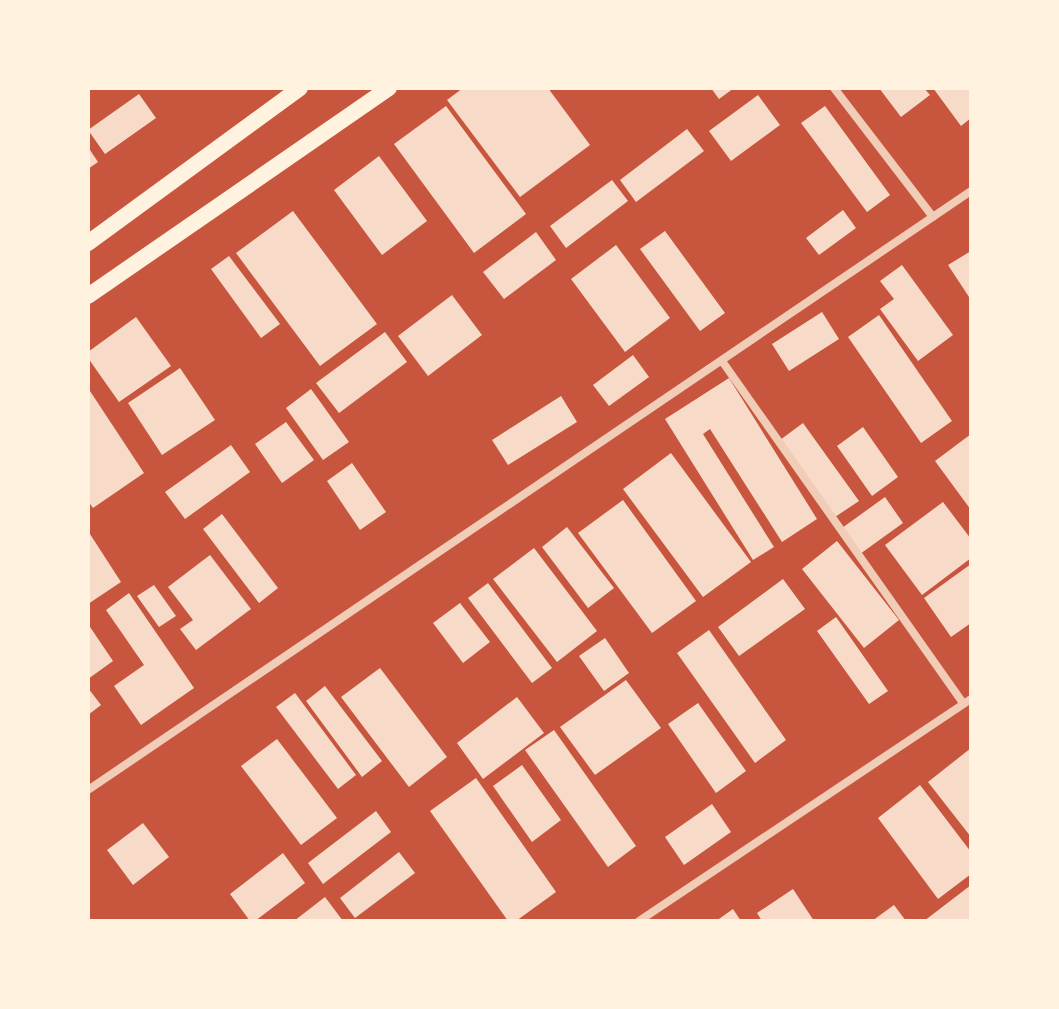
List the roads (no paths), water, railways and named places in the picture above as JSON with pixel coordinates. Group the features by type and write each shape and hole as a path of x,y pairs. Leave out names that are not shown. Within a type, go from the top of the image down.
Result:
{"main road":[{"path":"88,243 300,88"},
{"path":"88,296 389,88"}],"street":[{"path":"834,88 933,217"},
{"path":"88,790 971,191"},
{"path":"639,921 967,701 722,361"}]}
